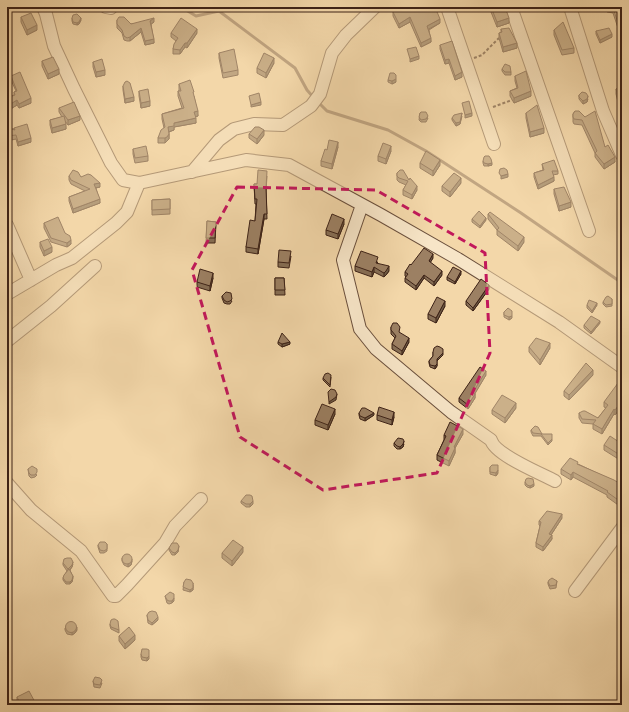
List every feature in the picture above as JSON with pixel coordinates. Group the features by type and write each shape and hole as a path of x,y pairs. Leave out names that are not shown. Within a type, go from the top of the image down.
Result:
{"street":[{"path":"43,7 54,46 111,163 123,180 139,183 246,160 289,165 458,260 559,322 622,367"},
{"path":"192,172 219,140 234,129 254,124 283,125 311,105 320,94 332,53 346,35 375,7"},
{"path":"447,7 494,144"},
{"path":"511,7 590,231"},
{"path":"570,7 603,111 622,156"},
{"path":"7,294 72,258 116,224 127,212 139,183"},
{"path":"362,205 343,260 360,328 376,349 451,412 491,440 492,445 509,458 555,481"},
{"path":"7,225 31,280"},
{"path":"7,341 50,306 95,266"},
{"path":"7,483 31,510 65,536 81,551 113,596 116,596 127,585 165,543 175,526 201,500"},
{"path":"575,591 622,528"}],"path":[{"path":"466,60 482,56 498,38"},
{"path":"483,111 512,100"}],"highlighted area":[{"path":"237,187 376,190 485,253 490,353 437,473 323,490 240,437 192,270"}],"building":[{"path":"400,7 435,7 440,19 427,26 431,38 421,43 410,17 399,24 393,12"},
{"path":"491,7 505,7 509,18 497,22"},
{"path":"607,7 622,7 622,21 618,23 613,8"},
{"path":"31,13 37,25 27,30 21,17"},
{"path":"77,14 81,18 77,23 73,22 72,18 73,15"},
{"path":"119,17 124,17 131,24 154,18 150,21 154,39 145,41 141,28 127,38 124,36 122,30 117,24"},
{"path":"181,18 197,29 180,50 173,49 178,38 171,33"},
{"path":"563,22 574,48 562,50 554,30"},
{"path":"509,28 517,43 503,47 499,33 502,32 501,29"},
{"path":"609,28 612,34 600,40 596,31"},
{"path":"452,41 462,72 455,76 449,59 445,60 440,45"},
{"path":"416,47 419,56 410,59 407,49"},
{"path":"234,49 238,70 223,73 219,53"},
{"path":"264,53 274,58 266,73 257,68"},
{"path":"53,57 59,69 48,74 42,61"},
{"path":"102,59 105,70 96,72 93,62"},
{"path":"505,64 510,66 511,72 505,72 502,69"},
{"path":"526,71 531,91 514,98 510,91 518,88 515,76"},
{"path":"20,72 31,98 19,104 17,100 7,105 7,98 15,95 14,92 17,91 11,76"},
{"path":"390,73 394,73 396,75 396,79 392,81 388,80"},
{"path":"190,80 198,111 194,112 196,118 174,123 174,126 168,127 169,134 167,137 158,138 161,130 165,127 162,114 184,108 178,91 181,91 179,84"},
{"path":"127,81 130,83 134,97 125,99 123,86"},
{"path":"622,88 622,97 618,97 616,89"},
{"path":"148,89 150,101 141,103 139,91"},
{"path":"582,92 586,93 588,96 587,99 583,101 579,97"},
{"path":"259,93 261,102 251,105 249,96"},
{"path":"469,101 472,113 465,115 462,103"},
{"path":"74,102 80,116 68,120 59,108"},
{"path":"537,105 544,128 530,132 526,113"},
{"path":"575,111 579,111 585,117 595,111 605,147 608,145 615,157 604,164 595,153 597,151 582,120 574,119 573,114"},
{"path":"421,112 426,112 428,116 426,119 421,120 419,117"},
{"path":"462,113 460,122 456,123 452,118 454,115"},
{"path":"64,116 66,124 52,128 50,120"},
{"path":"27,124 31,138 18,142 16,135 7,136 7,128 15,130 14,128"},
{"path":"255,127 259,127 264,130 257,139 249,134"},
{"path":"329,140 338,142 332,164 321,161 325,149 327,150"},
{"path":"383,143 391,146 386,159 378,156"},
{"path":"146,146 148,156 135,158 133,149"},
{"path":"426,151 440,160 433,171 420,163"},
{"path":"485,156 489,156 492,163 484,163 483,161"},
{"path":"554,160 558,171 552,171 554,177 538,185 534,173 544,170 542,164"},
{"path":"504,168 507,170 508,174 501,176 499,173 500,169"},
{"path":"73,170 78,172 81,177 88,174 91,175 100,183 94,184 100,199 73,209 69,197 90,189 71,180 69,176"},
{"path":"258,170 267,171 267,214 264,214 258,249 246,247 250,220 255,221 257,199 255,199 254,184 257,184"},
{"path":"400,170 403,170 409,180 410,178 417,186 412,195 403,190 408,181 397,176 397,173"},
{"path":"454,173 461,178 450,192 442,186"},
{"path":"622,182 622,192 619,185"},
{"path":"564,187 571,202 559,206 554,189"},
{"path":"170,199 170,209 152,210 152,200"},
{"path":"479,211 486,218 480,226 472,219"},
{"path":"490,212 524,237 518,246 497,230 499,228 488,214"},
{"path":"332,214 344,219 338,234 326,230"},
{"path":"58,217 65,233 70,236 71,240 67,243 51,238 44,223"},
{"path":"207,221 216,222 215,238 206,238"},
{"path":"48,239 52,247 44,251 40,242"},
{"path":"424,248 433,254 429,261 442,271 434,282 424,275 416,286 405,278 408,274 405,272"},
{"path":"279,250 291,251 289,263 278,262"},
{"path":"361,251 378,257 376,263 389,266 386,271 384,273 374,267 372,272 355,266"},
{"path":"453,267 461,271 455,282 447,277"},
{"path":"200,269 213,273 210,286 197,282"},
{"path":"275,278 284,278 285,290 275,290"},
{"path":"481,279 489,285 473,308 466,301"},
{"path":"226,292 231,293 232,299 227,302 222,296"},
{"path":"608,296 612,299 612,304 606,305 603,302"},
{"path":"437,297 445,301 436,318 428,314"},
{"path":"589,300 597,303 592,311 587,305"},
{"path":"508,308 512,311 512,316 509,317 504,315 504,312"},
{"path":"591,316 600,321 591,332 584,325"},
{"path":"393,323 397,323 400,327 399,332 409,338 402,351 392,344 396,336 391,330"},
{"path":"282,333 290,342 282,344 278,342"},
{"path":"536,338 550,343 540,360 529,347"},
{"path":"437,346 443,349 443,353 437,359 437,364 435,366 430,365 429,361 433,356 434,348"},
{"path":"586,363 593,370 569,395 564,391"},
{"path":"480,367 486,371 473,392 475,394 468,405 459,398"},
{"path":"328,373 331,375 330,385 323,378 325,374"},
{"path":"618,383 622,386 622,401 615,410 614,409 602,429 593,424 596,420 582,419 579,413 583,411 598,418 608,405 604,402"},
{"path":"331,389 335,390 337,394 336,397 329,402 328,392"},
{"path":"502,395 516,403 505,418 492,410"},
{"path":"322,404 335,409 328,425 315,420"},
{"path":"379,407 394,412 392,420 377,415"},
{"path":"362,408 374,413 365,418 360,416 359,413"},
{"path":"450,422 463,429 449,461 437,455 446,436 444,435"},
{"path":"535,426 538,427 542,434 533,433 531,430"},
{"path":"541,434 552,434 552,439 548,443"},
{"path":"610,436 622,444 622,451 620,455 604,445"},
{"path":"398,438 403,439 404,441 400,447 394,443"},
{"path":"570,458 578,462 577,464 622,485 622,501 621,502 607,492 608,491 573,472 571,475 561,469"},
{"path":"492,465 498,465 498,470 496,473 490,472 490,467"},
{"path":"32,466 37,469 35,475 31,475 29,473 28,469"},
{"path":"528,478 533,479 534,484 530,486 527,485 525,482"},
{"path":"246,495 252,496 253,501 250,504 246,504 241,501"},
{"path":"547,511 562,514 549,534 552,535 543,547 536,543 541,522 539,521"},
{"path":"233,540 243,547 232,561 222,553"},
{"path":"100,542 105,542 107,544 107,549 104,551 100,550 98,545"},
{"path":"172,543 177,543 179,546 175,553 169,548"},
{"path":"125,554 129,554 132,559 129,564 125,564 122,561 122,557"},
{"path":"71,558 73,562 68,569 63,563 64,559"},
{"path":"69,569 73,576 70,582 66,582 63,578"},
{"path":"552,578 557,581 556,585 550,586 548,582"},
{"path":"186,579 191,580 193,583 193,588 190,590 183,587"},
{"path":"170,592 174,594 172,601 167,600 165,596"},
{"path":"152,611 156,612 158,617 152,623 148,620 147,615"},
{"path":"113,619 118,621 119,630 111,627 111,620"},
{"path":"71,621 75,623 77,627 75,631 71,633 67,631 65,627 67,623"},
{"path":"129,627 135,635 125,644 119,636"},
{"path":"142,649 149,650 149,656 147,658 142,657"},
{"path":"95,677 102,680 100,685 94,684 93,681"},
{"path":"29,691 36,704 21,705 17,697"}],"waterway":[{"path":"181,7 196,16 219,11 295,68 307,90 314,98"},
{"path":"318,102 327,111 388,130 426,151 521,213 622,283"}]}
